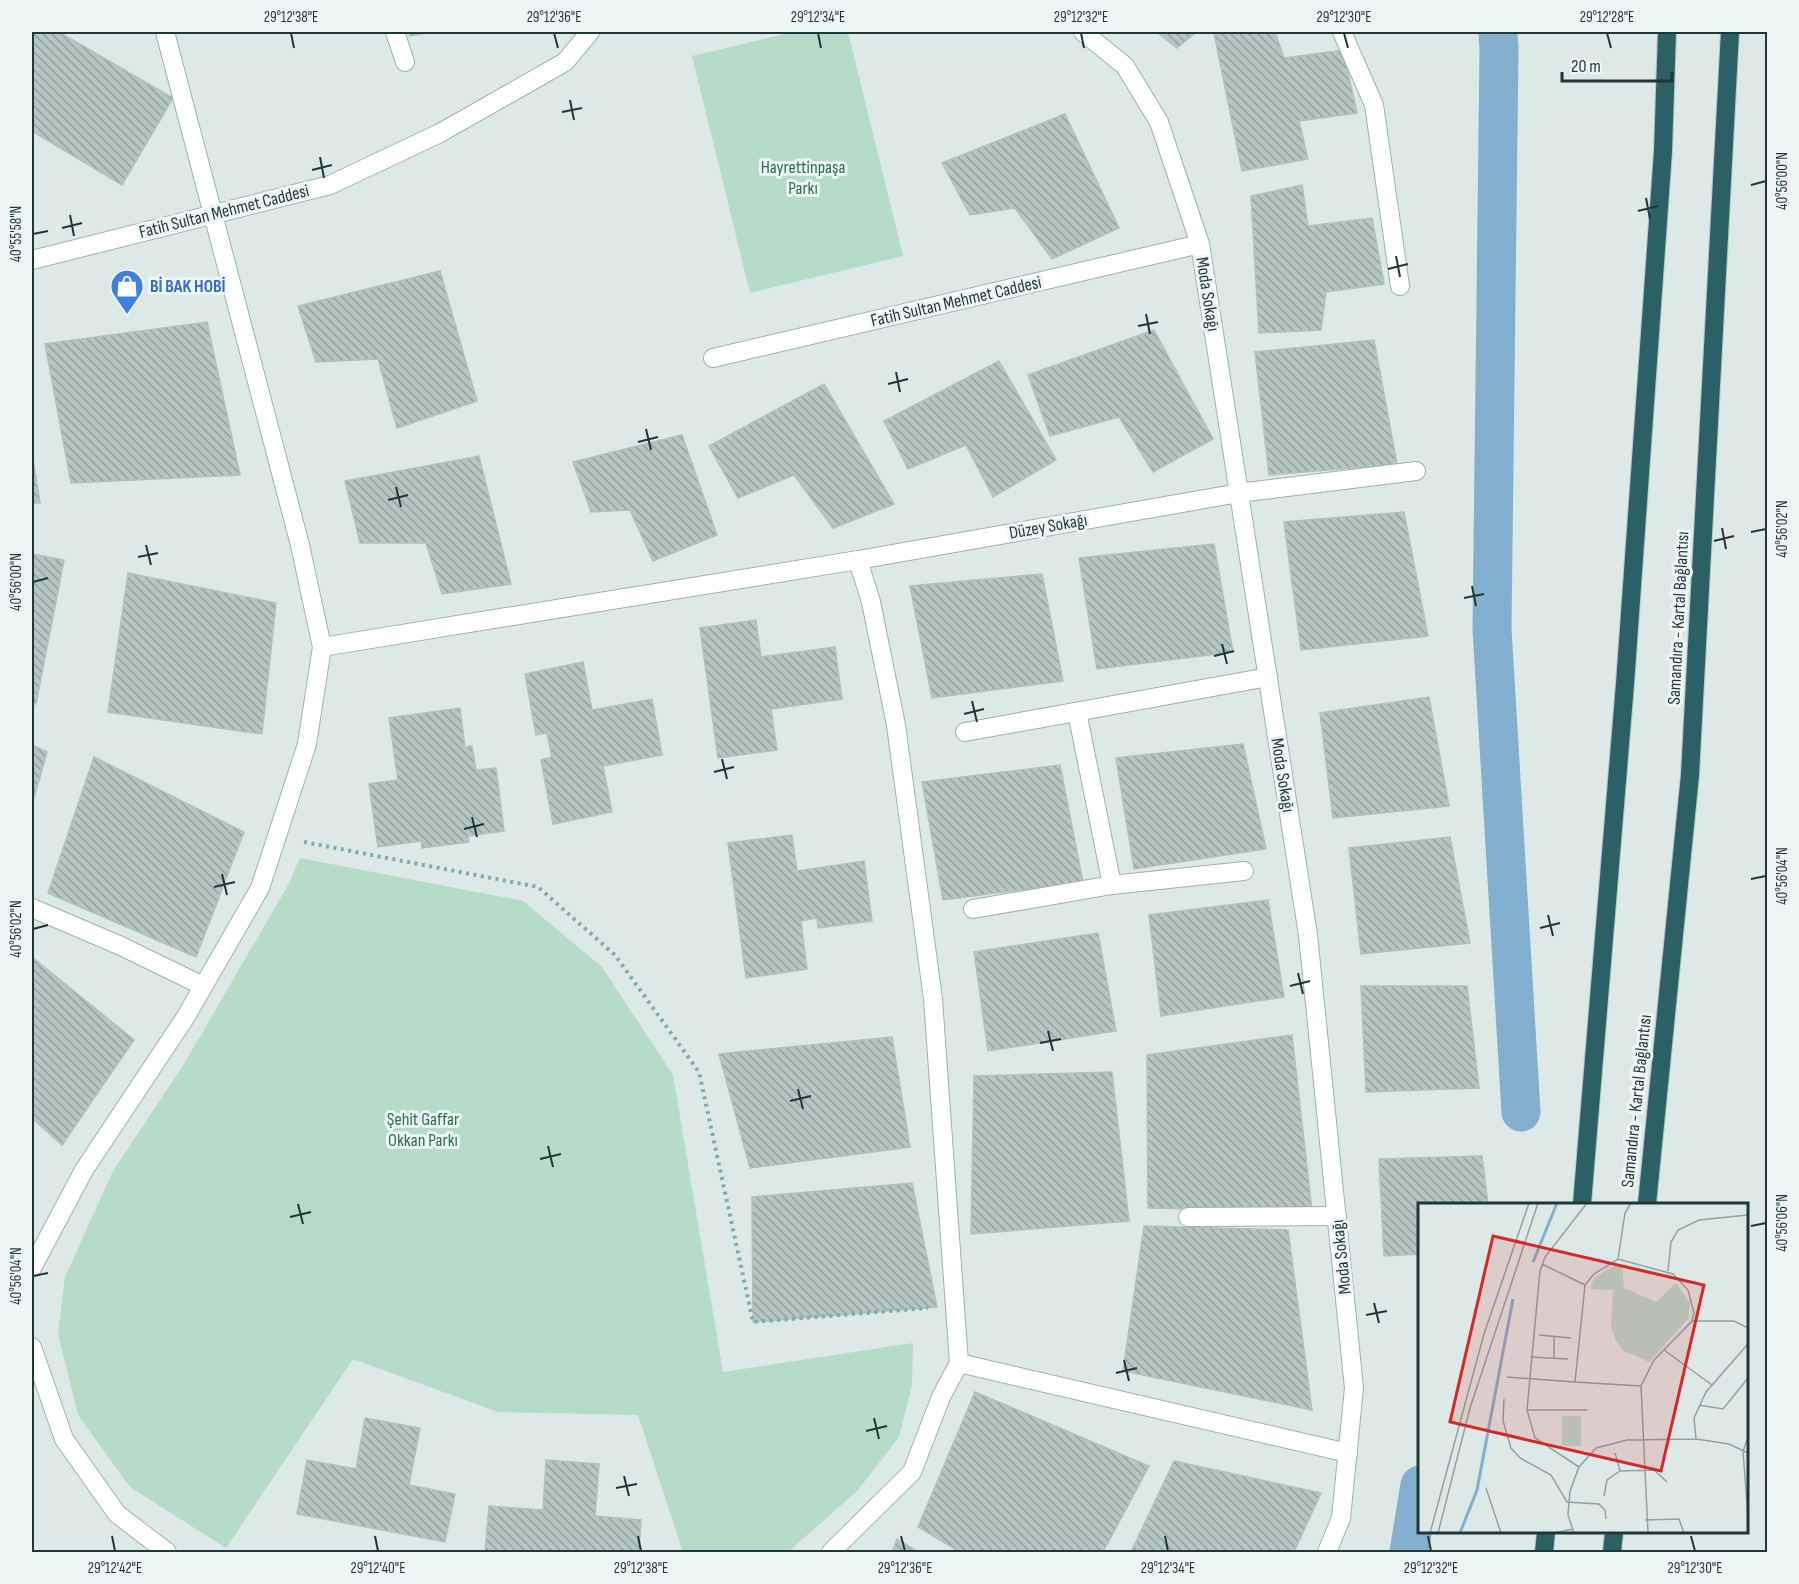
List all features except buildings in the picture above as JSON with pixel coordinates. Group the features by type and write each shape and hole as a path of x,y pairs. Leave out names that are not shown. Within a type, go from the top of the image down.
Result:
{"highway":[{"path":"1582,1203 1627,661 1662,163 1667,32"},
{"name":"Samandıra - Kartal Bağlantısı","path":"1647,1203 1690,775 1731,32"},
{"path":"1544,1552 1546,1533"},
{"path":"1612,1552 1614,1533"}],"street":[{"path":"32,1268 84,1170 185,1018 260,888 307,744 322,647 300,545 165,32"},
{"path":"395,32 405,62"},
{"name":"Fatih Sultan Mehmet Caddesi","path":"32,260 330,185 440,133 565,62 590,32"},
{"name":"Moda Sokağı","path":"1083,32 1125,66 1159,122 1200,244 1308,935 1354,1388 1341,1518 1327,1552"},
{"path":"1342,32 1374,105 1400,286"},
{"name":"Fatih Sultan Mehmet Caddesi","path":"713,358 1200,244"},
{"name":"Düzey Sokağı","path":"322,647 858,560 1239,493 1416,471"},
{"path":"831,1552 912,1472 941,1397 959,1363 933,999 896,725 871,602 858,560"},
{"path":"965,732 1268,677"},
{"path":"1077,712 1112,885"},
{"path":"974,909 1112,885 1244,871"},
{"path":"32,908 121,946 203,986"},
{"path":"1188,1217 1337,1216"},
{"path":"32,1347 64,1439 117,1514 167,1552"},
{"path":"959,1363 1348,1453"}],"path":[{"path":"277,837 538,886 615,955 699,1072 753,1322 955,1306"}],"green space":[{"name":"Hayrettinpaşa Parkı","path":"793,32 848,32 903,256 750,293 692,56"},
{"name":"Şehit Gaffar Okkan Parkı","path":"300,858 523,901 602,967 673,1075 723,1372 913,1343 912,1385 899,1437 858,1490 788,1552 683,1552 638,1415 498,1412 353,1359 226,1548 130,1487 78,1415 58,1334 65,1277 113,1171 184,1064 287,887"}],"waterway":[{"path":"1498,32 1492,629 1521,1112"},
{"path":"1409,1552 1418,1497"}],"place":[{"name":"Bİ BAK HOBİ","path":"127,315"}]}
